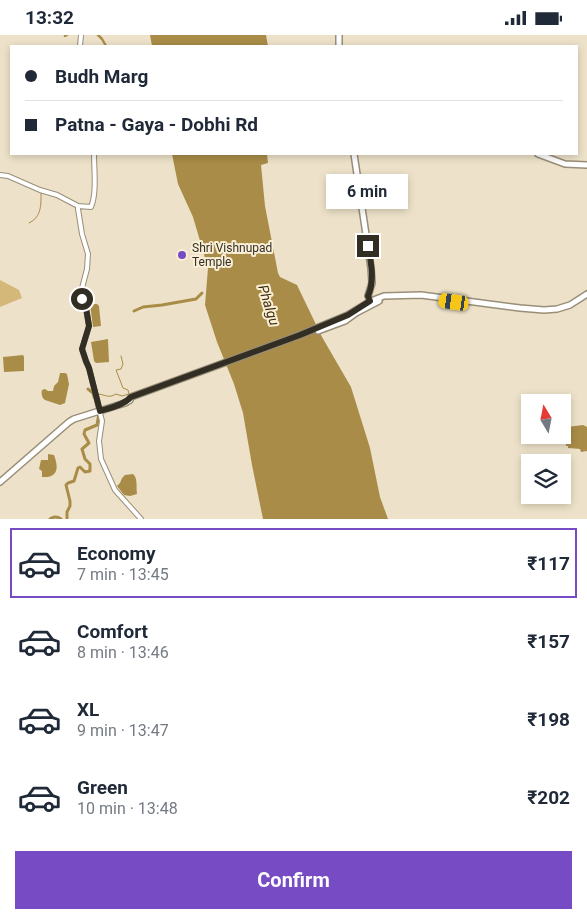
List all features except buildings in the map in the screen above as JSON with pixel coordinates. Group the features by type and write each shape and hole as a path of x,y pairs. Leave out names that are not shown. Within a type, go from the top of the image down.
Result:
{"main road":[{"path":"354,155 371,261 372,283 368,296 371,302"},
{"path":"541,155 565,164 587,165"},
{"path":"0,482 77,417 145,396 323,327 350,319 371,302 384,296 421,295 520,309 544,310 570,305 587,296"}],"street":[{"path":"0,175 8,176 78,205 91,207 94,196 94,155"},
{"path":"78,205 78,217 88,254 87,269 81,292 89,326 82,349 89,368 102,421 99,441 101,459 115,490 141,519"}],"shaded area":[{"path":"0,280 19,290 22,298 0,307"}],"water":[{"path":"150,35 266,35 268,45 152,45"},
{"name":"Phalgu","path":"172,155 267,155 268,163 261,165 265,206 278,273 280,277 297,285 322,337 351,387 370,448 380,497 388,519 263,519 243,413 205,305 208,268 193,217 178,184"},
{"path":"90,304 97,304 99,306 101,326 93,327"},
{"path":"108,339 109,362 96,363 91,342"},
{"path":"23,355 24,371 4,372 3,357"},
{"path":"60,373 67,374 69,384 65,403 60,405 45,400 42,397 42,390 53,391"},
{"path":"583,425 587,427 587,451 581,452 580,449 568,448 566,444 571,444 571,426"},
{"path":"48,454 54,455 57,468 51,476 42,477 42,471 39,469 41,460 48,460"},
{"path":"133,474 136,480 137,494 124,495 117,486 125,475"}],"waterway":[{"path":"98,35 105,45"},
{"path":"29,223 39,214 41,192"},
{"path":"134,311 143,307 196,299 202,293"},
{"path":"97,394 109,396 129,394 128,390 123,388 116,370 121,369 123,364 121,356"},
{"path":"88,389 93,393 94,397"},
{"path":"67,519 70,501 66,485 74,481 78,468 80,467 85,472 90,471 90,464 85,459 82,449 89,443 84,434 85,430 97,425 99,413"},
{"path":"50,519 53,517 61,519"}],"place":[{"name":"Shri Vishnupad Temple","path":"182,255"}],"route":[{"path":"82,299 86,308 89,326 82,349 100,411 125,403 131,397 300,335 348,315 370,301 368,296 372,286 372,278 368,246"}]}
